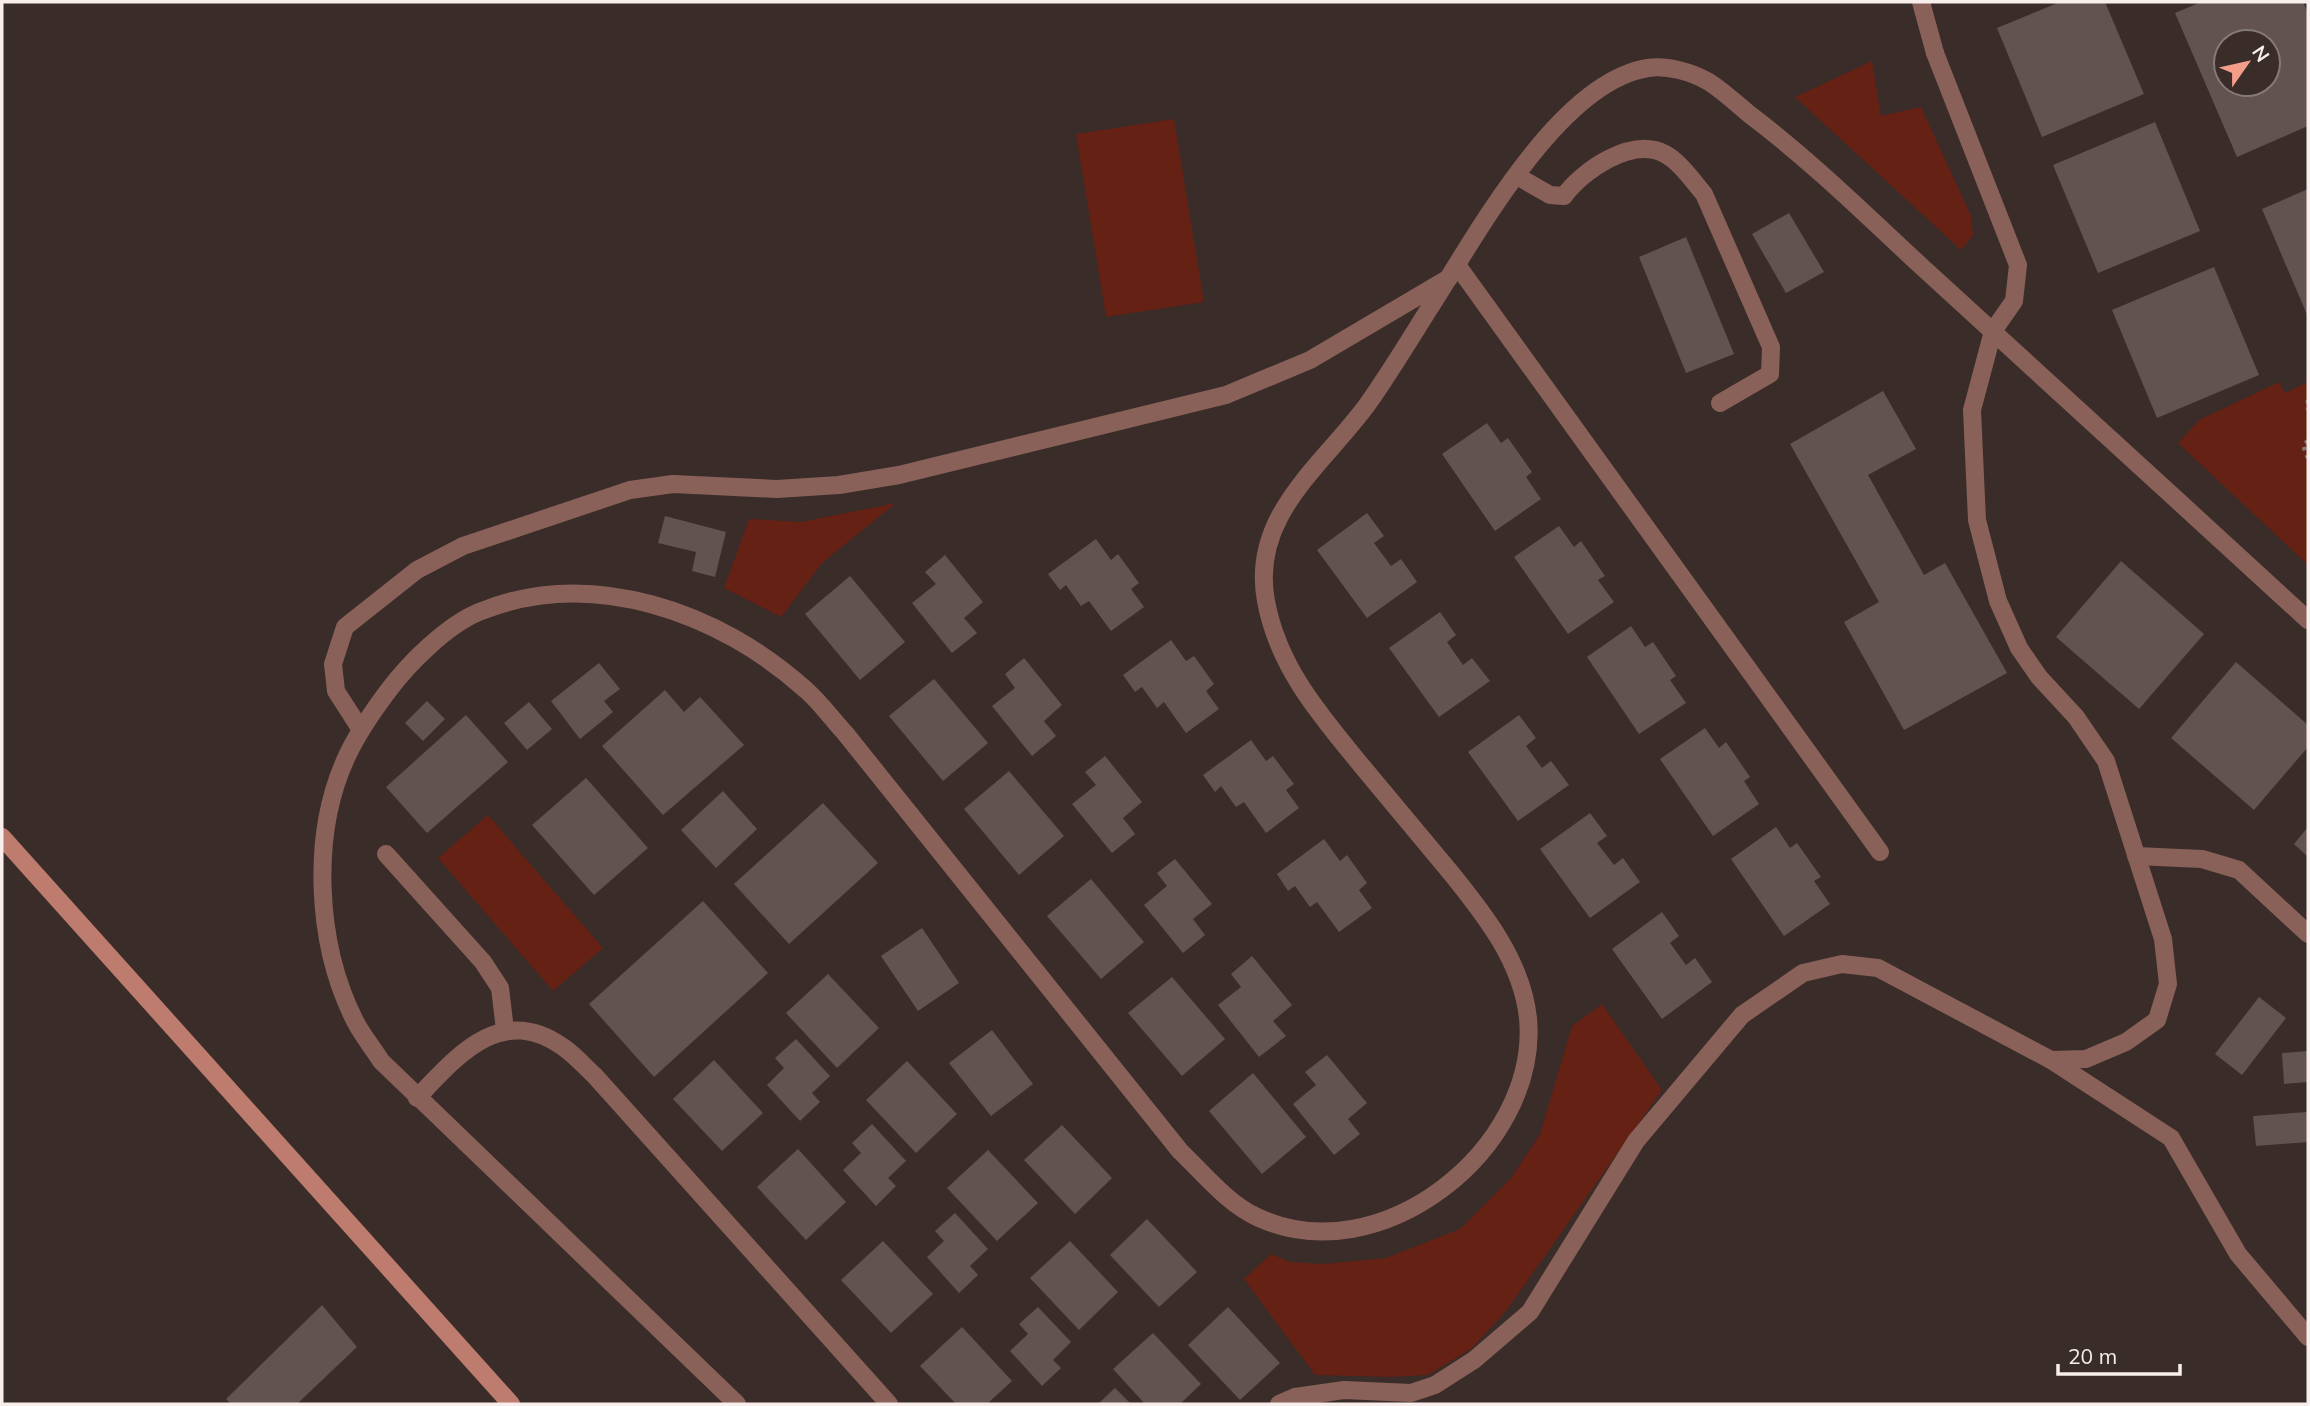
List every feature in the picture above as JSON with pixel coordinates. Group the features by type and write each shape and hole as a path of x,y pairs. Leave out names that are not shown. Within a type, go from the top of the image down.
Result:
{"main road":[{"path":"2,837 511,1404"}],"street":[{"path":"1922,2 1935,53 2018,265 2014,301 1993,331 1972,410 1978,520 1998,601 2019,648 2039,677 2076,718 2106,761 2163,939 2168,984 2157,1020 2126,1042 2086,1059 2051,1060"},
{"path":"737,1404 417,1098 382,1061 355,1021 337,970 324,911 325,845 332,800 347,755 361,730 403,671 438,640 477,613 533,596 583,593 649,602 713,626 761,654 807,690 907,807 1180,1151 1224,1194 1256,1217 1295,1229 1338,1230 1390,1218 1433,1198 1471,1166 1496,1134 1516,1097 1528,1058 1527,1013 1516,972 1501,940 1474,902 1304,695 1280,649 1265,600 1264,568 1268,536 1281,509 1364,410 1517,176 1548,134 1591,95 1623,76 1650,68 1682,70 1707,81 1768,128 2308,620"},
{"path":"1517,176 1550,195 1564,196 1574,182 1597,166 1643,149 1665,154 1704,194 1771,347 1770,374 1720,404"},
{"path":"361,730 337,691 333,664 345,627 417,570 463,545 631,489 673,484 778,489 839,485 899,475 1226,395 1310,360 1453,271"},
{"path":"1453,271 1881,852"},
{"path":"386,854 483,961 500,988 505,1030"},
{"path":"2136,856 2202,859 2239,870 2308,934"},
{"path":"1279,1404 1295,1397 1344,1390 1411,1394 1435,1385 1474,1360 1530,1311 1636,1142 1742,1015 1803,972 1842,964 1878,968 2051,1060 2171,1138 2238,1254 2308,1337"},
{"path":"417,1098 460,1053 481,1039 505,1030 533,1034 562,1046 595,1076 889,1404"}],"path":[{"path":"2308,400 2308,410"},
{"path":"2308,441 2303,444 2308,458"}],"shaded area":[{"path":"1872,61 1881,116 1921,107 1971,216 1973,235 1961,250 1795,97"},
{"path":"1174,119 1204,302 1106,317 1076,134"},
{"path":"2279,382 2285,393 2308,382 2308,565 2178,443 2199,420"},
{"path":"896,503 822,563 781,617 724,588 749,519 801,522"},
{"path":"488,815 603,948 553,991 438,858"},
{"path":"1602,1004 1662,1090 1506,1311 1471,1349 1428,1375 1315,1375 1244,1279 1271,1254 1290,1262 1323,1264 1386,1258 1460,1229 1511,1178 1540,1134 1572,1026"}],"building":[{"path":"2060,2 2105,2 2144,94 2042,137 1997,28"},
{"path":"2201,2 2303,2 2308,13 2308,126 2237,157 2175,13"},
{"path":"2155,122 2200,231 2098,273 2053,165"},
{"path":"2308,189 2308,317 2262,209"},
{"path":"1789,213 1824,272 1786,293 1752,234"},
{"path":"1686,237 1734,354 1686,373 1639,257"},
{"path":"2214,267 2259,375 2157,418 2112,310"},
{"path":"1883,391 1916,449 1868,475 1924,575 1945,563 2007,673 1904,730 1844,622 1879,602 1790,444"},
{"path":"1487,423 1501,443 1508,438 1532,472 1526,477 1541,499 1495,531 1442,454"},
{"path":"1367,513 1384,536 1374,543 1391,566 1401,559 1417,582 1367,618 1317,550"},
{"path":"665,516 726,532 715,577 692,571 696,552 658,543"},
{"path":"1559,526 1574,547 1581,541 1605,576 1598,580 1614,602 1568,634 1514,557"},
{"path":"1096,539 1111,560 1118,554 1139,583 1131,589 1144,607 1111,631 1089,601 1081,606 1066,585 1060,590 1048,574"},
{"path":"945,555 983,602 964,618 977,633 952,653 912,603 936,584 925,572"},
{"path":"2121,561 2204,634 2139,709 2056,637"},
{"path":"850,576 905,642 860,680 805,614"},
{"path":"1440,612 1456,635 1447,642 1463,665 1472,658 1490,681 1439,717 1389,648"},
{"path":"1631,626 1645,647 1653,642 1676,676 1670,680 1686,703 1639,734 1587,657"},
{"path":"1171,640 1186,661 1194,656 1214,684 1206,691 1219,709 1186,733 1164,702 1157,708 1142,687 1135,692 1123,675"},
{"path":"1024,658 1062,705 1044,721 1056,736 1032,756 992,706 1015,688 1005,674"},
{"path":"2236,662 2308,725 2308,747 2254,810 2171,738"},
{"path":"599,663 620,689 604,701 613,712 580,739 551,701"},
{"path":"934,679 988,743 943,781 889,716"},
{"path":"665,690 684,712 700,697 744,745 663,815 602,746"},
{"path":"427,701 445,719 423,741 405,723"},
{"path":"529,702 552,729 527,750 504,723"},
{"path":"466,715 508,762 427,833 386,787"},
{"path":"1519,715 1536,738 1526,746 1542,768 1551,761 1569,785 1518,821 1468,752"},
{"path":"1705,728 1719,748 1726,742 1750,777 1744,781 1759,804 1713,836 1660,759"},
{"path":"1251,740 1266,761 1273,756 1294,784 1286,790 1299,808 1266,833 1244,802 1236,807 1221,786 1215,792 1203,775"},
{"path":"1105,756 1142,802 1123,818 1135,834 1112,853 1072,804 1096,785 1085,772"},
{"path":"1009,771 1064,836 1019,875 964,809"},
{"path":"586,778 648,848 594,895 532,825"},
{"path":"723,791 757,829 716,868 681,830"},
{"path":"823,803 878,863 789,944 734,884"},
{"path":"1590,813 1607,836 1597,843 1614,865 1623,858 1640,882 1590,918 1540,849"},
{"path":"1776,827 1790,848 1797,843 1821,877 1814,881 1830,904 1784,936 1731,859"},
{"path":"2308,827 2308,857 2294,844"},
{"path":"1324,839 1340,861 1347,855 1367,883 1359,890 1372,908 1339,932 1317,902 1310,907 1295,886 1288,891 1277,874"},
{"path":"1175,859 1212,904 1193,919 1205,935 1183,953 1144,905 1167,886 1157,873"},
{"path":"1091,879 1144,942 1101,979 1047,916"},
{"path":"703,901 768,973 654,1077 589,1004"},
{"path":"1662,912 1679,936 1670,943 1686,965 1695,958 1712,982 1662,1019 1612,949"},
{"path":"922,928 959,983 918,1011 881,956"},
{"path":"1252,956 1292,1005 1273,1021 1286,1036 1259,1057 1218,1005 1241,987 1231,974"},
{"path":"828,974 879,1028 837,1068 786,1013"},
{"path":"1172,977 1225,1039 1182,1076 1128,1013"},
{"path":"2259,997 2286,1018 2242,1075 2215,1054"},
{"path":"992,1030 1033,1084 991,1116 949,1063"},
{"path":"796,1039 830,1076 812,1093 820,1102 800,1121 767,1085 784,1068 775,1058"},
{"path":"2308,1051 2308,1082 2284,1084 2282,1053"},
{"path":"1327,1055 1367,1103 1348,1119 1360,1134 1334,1155 1293,1104 1316,1085 1305,1072"},
{"path":"714,1060 763,1113 722,1151 673,1099"},
{"path":"907,1061 957,1114 916,1153 866,1100"},
{"path":"1253,1073 1306,1137 1262,1174 1209,1111"},
{"path":"2308,1112 2308,1142 2256,1146 2253,1116"},
{"path":"872,1124 906,1161 888,1178 896,1186 876,1206 843,1170 861,1153 852,1143"},
{"path":"1062,1125 1112,1178 1075,1214 1024,1160"},
{"path":"798,1149 846,1202 806,1240 757,1187"},
{"path":"988,1150 1038,1203 997,1241 947,1188"},
{"path":"955,1213 988,1249 970,1266 978,1275 959,1293 927,1257 944,1241 935,1231"},
{"path":"1147,1219 1197,1272 1159,1307 1110,1255"},
{"path":"883,1241 933,1294 891,1333 841,1280"},
{"path":"1070,1241 1118,1292 1079,1330 1030,1278"},
{"path":"322,1305 357,1347 297,1404 231,1404 226,1399"},
{"path":"1038,1307 1071,1342 1053,1360 1061,1368 1042,1386 1010,1351 1028,1334 1019,1324"},
{"path":"1228,1307 1280,1363 1240,1400 1188,1345"},
{"path":"962,1327 1012,1381 987,1404 956,1404 920,1366"},
{"path":"1153,1333 1201,1384 1180,1404 1145,1404 1113,1369"},
{"path":"1115,1388 1131,1404 1098,1404"}]}
